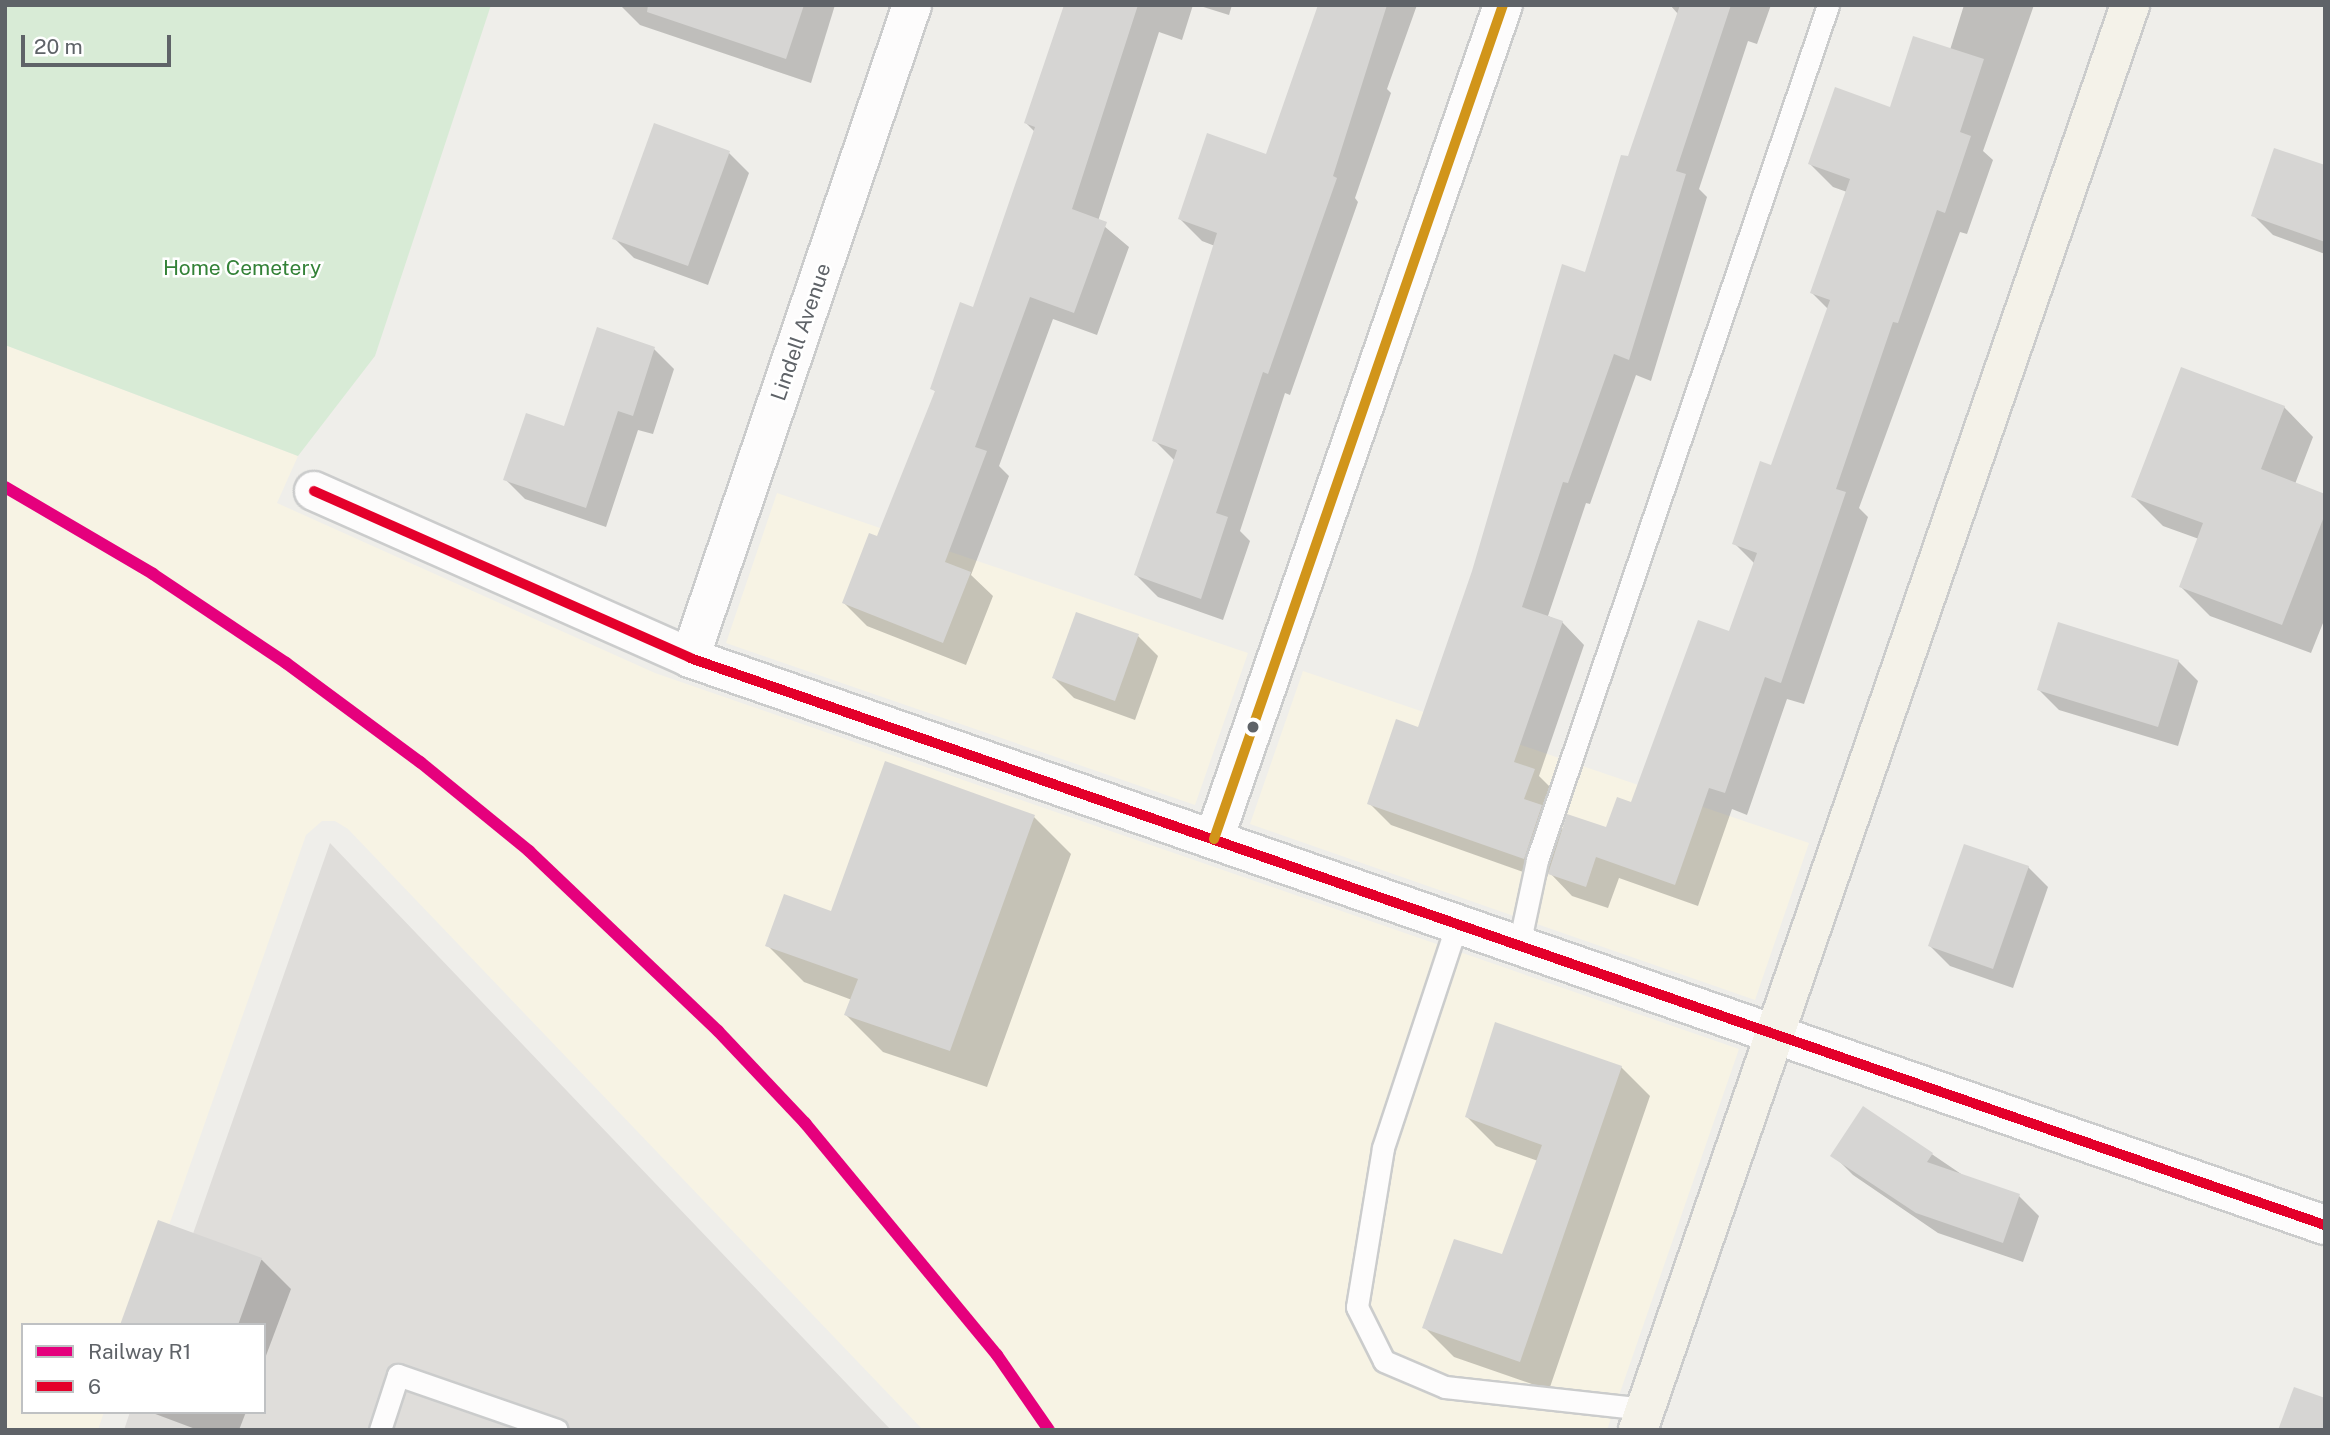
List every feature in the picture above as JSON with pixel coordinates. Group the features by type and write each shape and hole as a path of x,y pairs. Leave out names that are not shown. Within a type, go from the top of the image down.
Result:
{"main road":[{"path":"1642,1420 2130,5"}],"street":[{"name":"Lindell Avenue","path":"690,658 912,5"},
{"path":"1214,839 1503,5"},
{"path":"314,491 690,658 2325,1225"}],"lane":[{"path":"1519,945 1537,860 1828,5"},
{"path":"1457,924 1383,1148 1357,1307 1384,1361 1445,1387 1642,1420"},
{"path":"380,1430 398,1375 557,1430"}],"shaded area":[{"path":"5,345 298,456 277,503 655,673 1739,1049 1607,1430 923,1430 348,829 335,821 322,821 306,835 135,1323 21,1323 21,1414 103,1414 98,1430 5,1430"},
{"path":"777,493 1248,653 1195,805 726,643"},
{"path":"1303,671 1809,843 1755,1000 1250,824"},
{"path":"330,843 891,1430 124,1430 129,1414 266,1414 266,1323 162,1323"}],"green space":[{"name":"Home Cemetery","path":"5,5 491,5 375,356 298,456 5,345"}],"building":[{"path":"648,5 804,5 786,59 647,12"},
{"path":"1064,5 1138,5 1072,209 1107,222 1074,313 1030,297 975,447 987,451 945,562 971,572 943,643 842,603 869,533 877,536 935,391 930,389 960,302 973,307 1035,127 1024,123"},
{"path":"1318,5 1387,5 1333,176 1337,178 1268,374 1263,372 1216,513 1228,517 1201,599 1134,575 1177,450 1152,441 1217,233 1178,219 1207,133 1266,154"},
{"path":"1680,5 1731,5 1676,171 1686,174 1629,360 1614,354 1568,483 1563,482 1522,607 1563,621 1514,762 1535,769 1524,799 1542,805 1524,859 1367,804 1396,719 1418,727 1472,571 1562,264 1585,272 1621,155 1628,156"},
{"path":"1913,36 1984,59 1960,132 1971,136 1945,213 1937,210 1898,323 1893,322 1836,489 1846,492 1781,683 1765,677 1725,793 1709,788 1675,885 1596,857 1586,887 1548,874 1567,814 1606,827 1617,797 1631,802 1698,620 1729,631 1757,553 1732,544 1760,461 1771,465 1830,300 1810,293 1850,179 1808,164 1835,87 1890,107"},
{"path":"654,123 730,151 688,266 612,239"},
{"path":"2274,148 2325,165 2325,242 2251,216"},
{"path":"597,327 655,347 633,416 618,411 586,508 503,480 526,413 564,426"},
{"path":"2181,367 2285,406 2261,469 2325,494 2325,514 2282,625 2179,587 2203,523 2131,497"},
{"path":"1076,612 1139,634 1115,701 1052,678"},
{"path":"2058,622 2179,660 2158,727 2037,690"},
{"path":"885,761 1035,815 950,1051 844,1015 858,979 765,946 784,894 831,911"},
{"path":"1964,844 2029,866 1993,969 1928,946"},
{"path":"1495,1022 1622,1066 1520,1362 1422,1328 1454,1239 1502,1254 1542,1145 1465,1117"},
{"path":"1863,1106 1933,1153 1927,1162 2020,1194 2003,1243 1916,1213 1830,1156"},
{"path":"158,1220 262,1258 239,1323 121,1323"},
{"path":"2294,1387 2325,1398 2325,1430 2278,1430"}],"rail line":[{"name":"R1","path":"5,487 153,574 286,663 420,762 529,851 718,1031 805,1123 997,1355 1049,1430"}],"transit line":[{"path":"1214,839 1503,5"},
{"name":"6","path":"314,491 690,658 2325,1225"}]}
